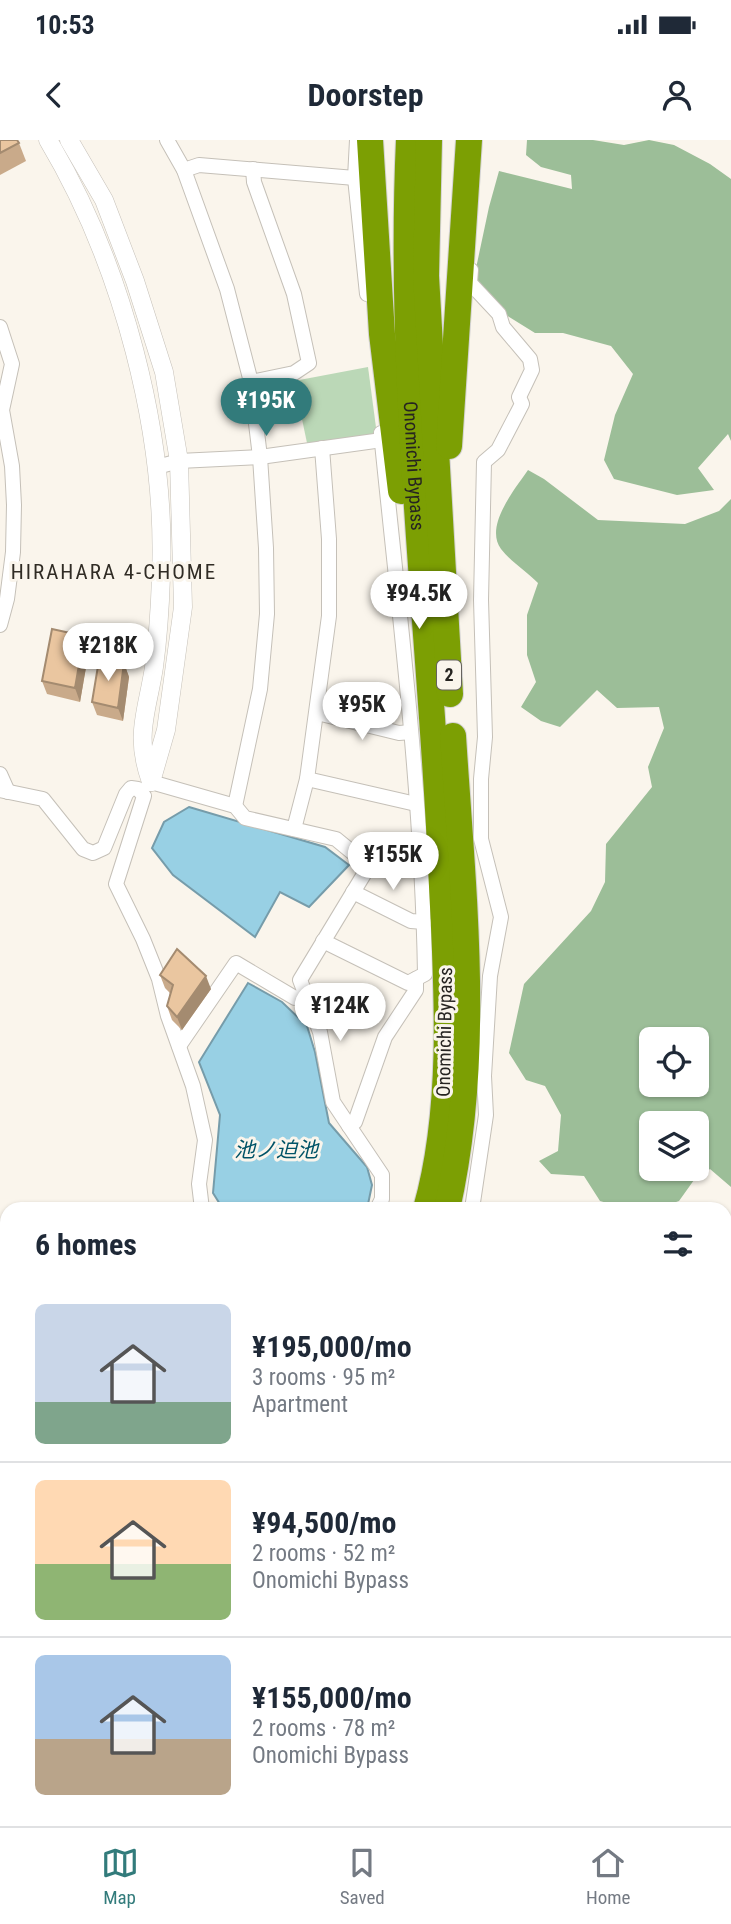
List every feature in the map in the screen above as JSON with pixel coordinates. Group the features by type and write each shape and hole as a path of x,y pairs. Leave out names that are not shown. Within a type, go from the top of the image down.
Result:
{"highway":[{"path":"370,140 382,334 436,770"},
{"name":"Onomichi Bypass","path":"409,140 407,315 436,770 446,1044 438,1152 427,1202"},
{"name":"Onomichi Bypass","path":"429,140 425,276 466,936 467,1044 459,1144 448,1202"},
{"path":"444,612 450,412 469,140"}],"street":[{"path":"48,140 66,169 105,255 132,345 150,420 160,502 162,576 154,666 142,729 146,768 151,782"},
{"path":"69,140 104,200 135,281 164,372 179,461 183,607 166,730 151,782"},
{"path":"167,140 184,170 227,289 251,382 260,457 267,614 260,689 235,806"},
{"path":"323,942 408,983 425,974 411,732 355,178 357,140"},
{"path":"473,1202 486,1115 484,1076 490,976 501,917 481,839 481,779 485,737 481,600 484,462 498,450 522,404 519,397 532,370 530,359 503,327 499,314 470,284 480,140"},
{"path":"184,170 200,165 355,178"},
{"path":"251,382 294,373 309,363 294,294 254,182 253,169"},
{"path":"0,327 12,364 2,410 12,466 14,505 7,599 0,625"},
{"path":"157,467 179,461 260,457 382,440"},
{"path":"294,829 307,779 329,616 329,539 322,448"},
{"path":"317,713 399,733 411,732"},
{"path":"142,729 166,730"},
{"path":"0,774 4,791 43,799 83,849 93,853 104,848 131,788 138,789 144,796 116,884 159,979 168,1016 193,1086 205,1140 199,1185 201,1202"},
{"path":"307,779 416,804"},
{"path":"151,782 235,806 245,818 336,839 369,866 420,863"},
{"path":"369,866 300,980 320,1032 333,1102 382,1175 380,1202"},
{"path":"353,892 411,920 424,922"},
{"path":"179,1046 236,963 295,998 306,995"},
{"path":"349,1126 355,1122 384,1037 416,990 416,979"}],"green space":[{"path":"527,140 593,140 624,145 649,140 674,145 710,164 731,179 731,441 728,434 698,468 714,490 677,495 614,479 604,460 615,415 633,374 611,346 563,333 535,333 503,313 477,289 475,273 499,171 572,189 571,175 541,167 526,155"},
{"path":"368,367 377,435 307,443 294,381"},
{"path":"528,470 598,520 685,524 719,511 731,499 731,1187 709,1170 709,1111 639,1111 639,1181 693,1181 676,1202 600,1201 584,1176 551,1174 539,1161 558,1151 561,1115 545,1086 526,1080 509,1053 524,984 591,911 605,882 606,844 652,787 648,767 664,728 659,707 617,708 597,690 560,727 541,721 521,707 536,682 527,655 527,615 538,583 501,549 496,530 503,508"}],"water":[{"path":"189,807 325,847 349,865 309,907 280,892 255,937 173,875 152,848 164,822"},
{"name":"池ノ迫池","path":"248,983 282,1002 307,1026 329,1123 367,1167 372,1185 368,1202 219,1202 213,1193 220,1115 199,1062"}],"building":[{"path":"0,140 17,140 19,143 0,153"},
{"path":"52,629 84,636 75,688 42,681"},
{"path":"99,660 124,663 118,708 92,702"},
{"path":"177,949 206,976 177,1017 167,1006 173,985 160,975"}],"district":[{"name":"HIRAHARA 4-CHOME","path":"114,572"}]}
